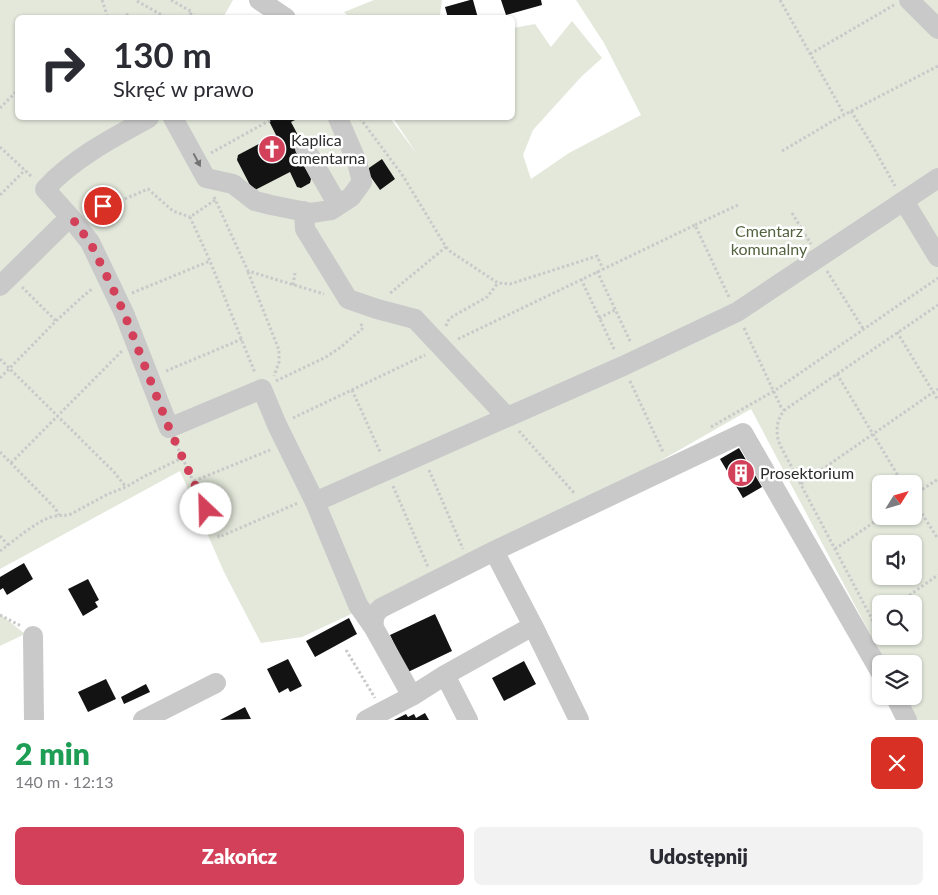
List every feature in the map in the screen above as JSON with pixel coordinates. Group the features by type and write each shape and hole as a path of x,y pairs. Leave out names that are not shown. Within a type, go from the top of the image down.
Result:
{"street":[{"path":"259,0 282,15"},
{"path":"905,1 938,29"},
{"path":"145,120 78,160 45,189 90,242 118,300 169,428 262,389 313,500 358,605 374,628 412,696"},
{"path":"174,120 206,178 233,184 255,201 311,213 331,210 351,197 362,182 357,162 339,120"},
{"path":"305,148 338,205"},
{"path":"313,500 387,471 623,366 734,307 904,202 938,178"},
{"path":"904,202 938,257"},
{"path":"304,211 305,229 348,299 377,310 415,319 507,417"},
{"path":"8,284 72,219"},
{"path":"374,628 374,616 381,608 494,551 742,433 872,657"},
{"path":"494,551 579,720"},
{"path":"374,716 412,696 445,674 533,626"},
{"path":"33,636 34,720"},
{"path":"445,674 468,720"},
{"path":"144,720 216,683"},
{"path":"900,705 907,720"}],"path":[{"path":"102,0 107,15"},
{"path":"171,0 192,12 190,15"},
{"path":"780,0 844,114"},
{"path":"137,1 162,15"},
{"path":"810,54 905,1"},
{"path":"782,151 844,114 938,66"},
{"path":"0,108 15,93"},
{"path":"850,111 872,145 904,202"},
{"path":"197,161 270,120"},
{"path":"361,120 403,176 446,247 498,283 510,284 597,256 603,269"},
{"path":"0,147 36,180"},
{"path":"0,195 25,170"},
{"path":"72,219 148,189 173,210 190,217 262,389"},
{"path":"190,217 216,201 248,271 279,350 279,362 270,384 326,357 363,328 348,299 248,271"},
{"path":"664,454 582,279 738,205"},
{"path":"696,225 784,410"},
{"path":"400,285 446,247"},
{"path":"118,300 210,261"},
{"path":"597,271 634,347"},
{"path":"293,285 295,273"},
{"path":"0,378 56,321 101,281 108,278"},
{"path":"706,429 774,391 938,278"},
{"path":"448,321 487,297 498,283"},
{"path":"8,284 56,321"},
{"path":"872,619 778,443 776,430 784,410 938,305"},
{"path":"599,318 615,310"},
{"path":"897,332 938,400"},
{"path":"149,378 242,339"},
{"path":"11,463 121,352 135,344"},
{"path":"0,359 58,415 114,472 126,487"},
{"path":"838,374 898,475"},
{"path":"800,484 938,389"},
{"path":"352,390 429,570"},
{"path":"507,417 581,501"},
{"path":"169,428 219,537 313,500"},
{"path":"194,481 286,443"},
{"path":"0,453 55,508 59,515"},
{"path":"422,455 465,553"},
{"path":"0,551 43,521 59,515 71,514 182,458"},
{"path":"922,490 938,479"},
{"path":"922,514 938,539"},
{"path":"835,549 872,524"},
{"path":"0,536 8,545"},
{"path":"910,595 938,575"},
{"path":"0,614 15,622 33,636"},
{"path":"346,650 371,690 374,716"}],"green space":[{"name":"Cmentarz komunalny","path":"0,0 233,0 225,15 15,15 15,120 392,120 417,154 394,120 515,120 515,28 535,24 551,47 572,21 602,58 581,77 533,130 523,155 531,179 569,153 641,115 604,43 576,0 938,0 938,720 916,720 908,705 922,705 922,655 881,655 876,645 922,645 922,595 872,595 872,638 751,409 576,509 302,637 261,643 224,572 180,471 0,569"},
{"path":"374,0 442,0 440,15 347,15 344,12"},
{"path":"0,614 25,634 0,646"}],"building":[{"path":"473,0 477,15 447,15 445,7"},
{"path":"501,0 541,0 542,5 506,15"},
{"name":"Kaplica cmentarna","path":"268,120 295,120 291,122 300,139 292,143 311,179 310,183 301,188 297,187 290,172 253,191 237,160 238,155 276,135"},
{"path":"382,159 395,179 380,190 366,170"},
{"name":"Prosektorium","path":"739,448 762,487 743,498 720,459"},
{"path":"24,563 33,579 7,595 3,588 0,590 0,577"},
{"path":"88,579 99,600 95,602 98,607 83,616 68,589"},
{"path":"435,614 452,651 408,672 390,635"},
{"path":"349,618 357,634 315,657 306,641"},
{"path":"288,659 302,686 290,692 288,688 279,693 267,669"},
{"path":"524,661 536,684 504,701 492,678"},
{"path":"106,679 116,699 88,712 78,692"},
{"path":"146,684 150,692 124,704 121,697"},
{"path":"245,707 251,719 220,720"},
{"path":"425,713 429,720 394,720 406,714 408,717 414,714 416,718"}],"place":[{"name":"Kaplica cmentarna","path":"272,149"},
{"name":"Prosektorium","path":"741,473"}],"route":[{"path":"103,206 74,222 90,242 113,289 169,428 206,509"}]}
